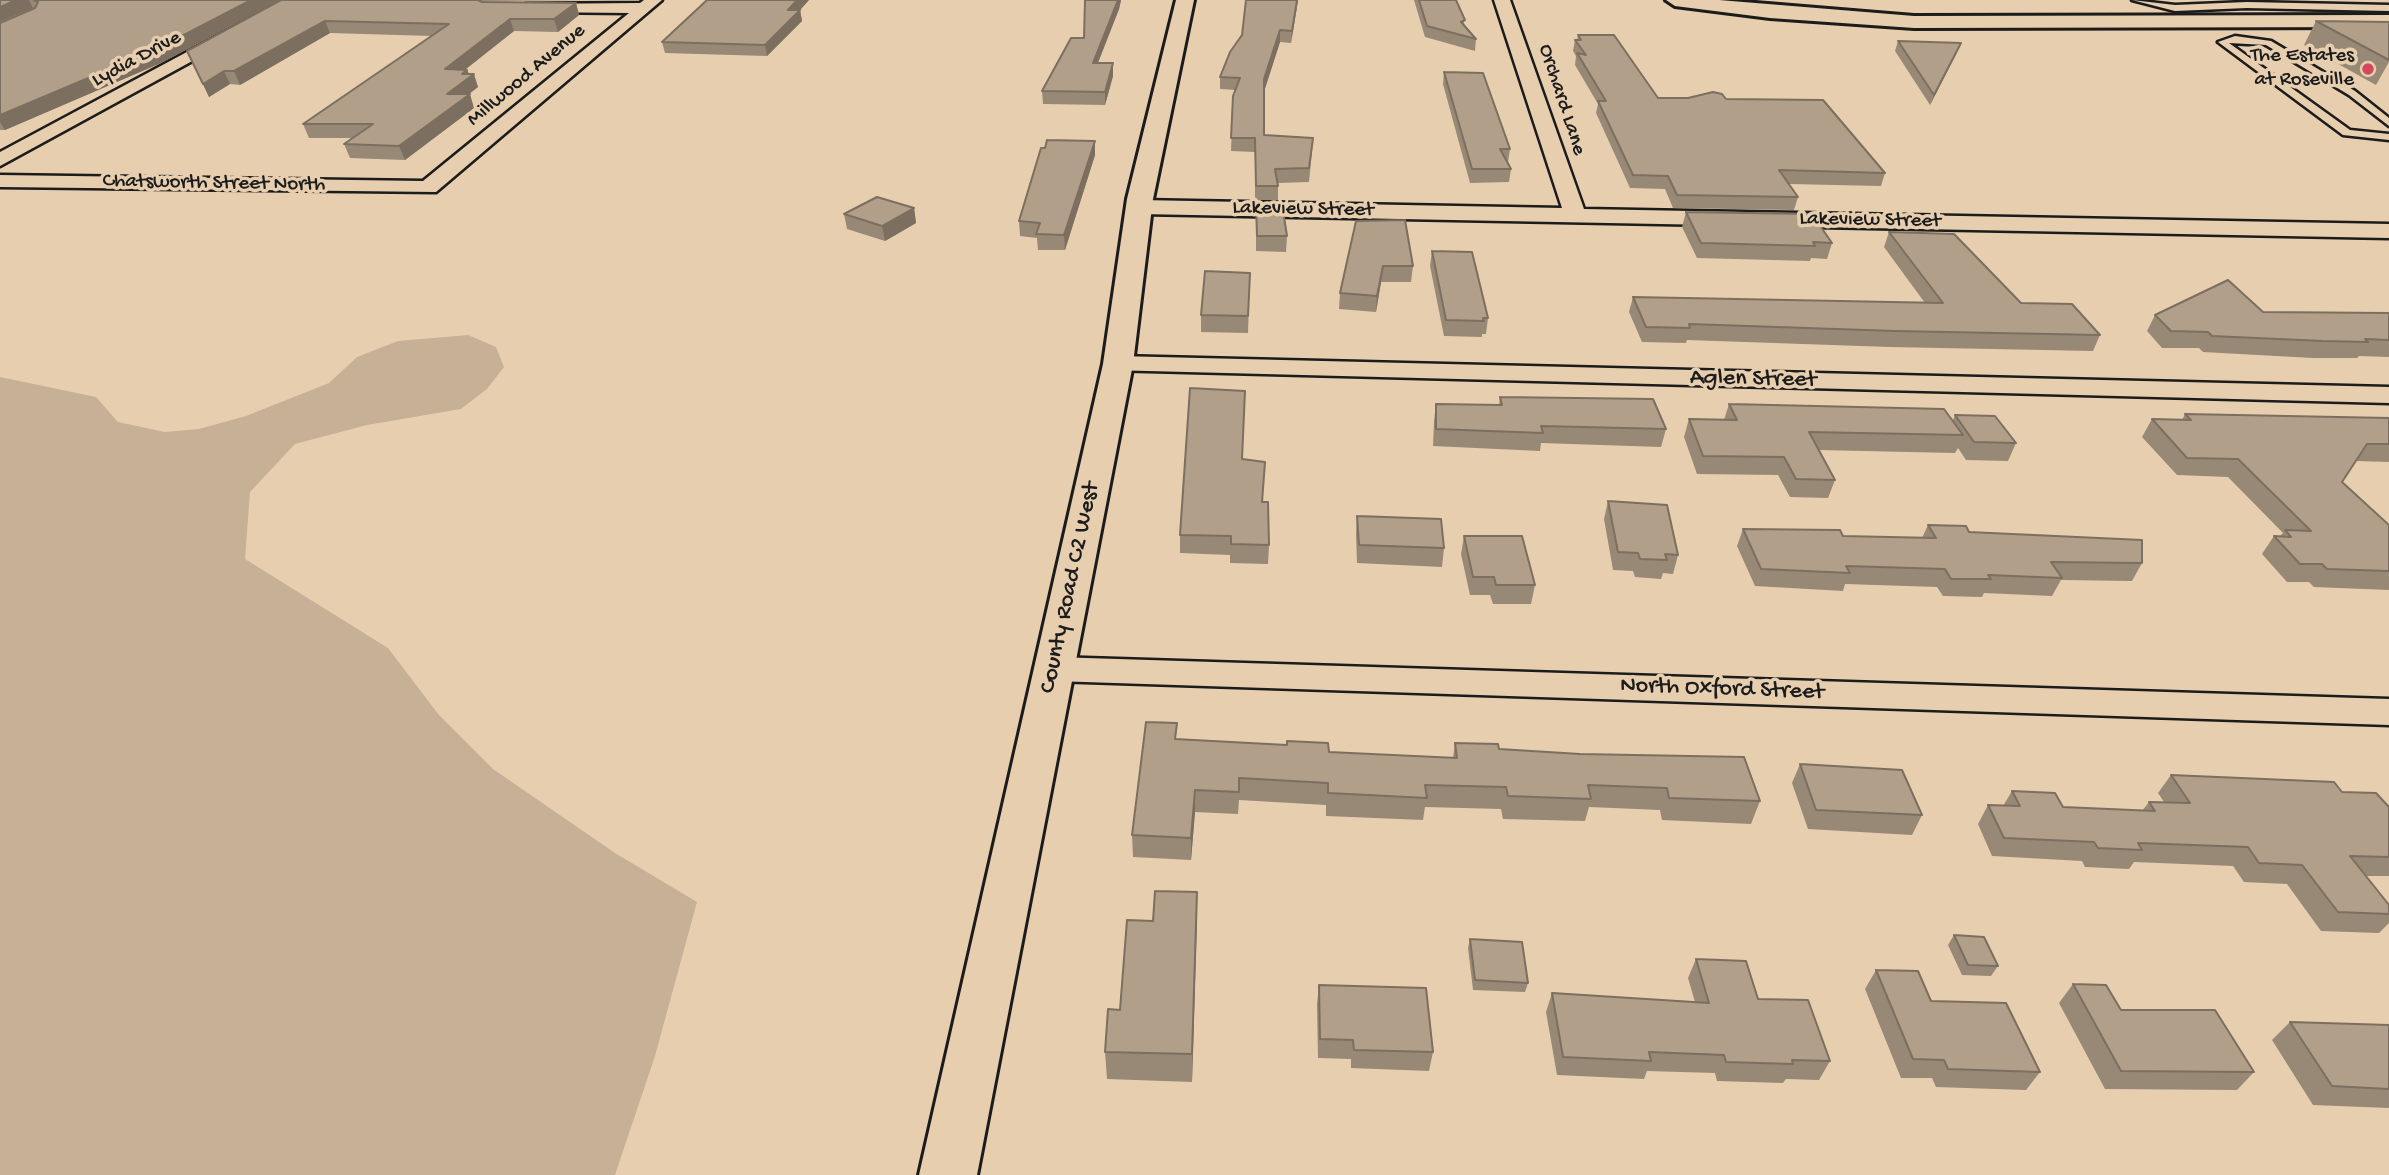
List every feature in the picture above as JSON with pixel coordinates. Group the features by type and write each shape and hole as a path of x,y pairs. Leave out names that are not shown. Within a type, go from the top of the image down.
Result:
{"street":[{"name":"Lydia Drive","path":"0,160 296,0"},
{"name":"County Road C2 West","path":"948,1175 1118,364 1140,207 1185,0"},
{"name":"Orchard Lane","path":"1502,0 1575,215"},
{"path":"1675,0 1784,14 1914,22 2236,19 2389,21"},
{"path":"513,6 649,4"},
{"name":"Millwood Avenue","path":"429,187 649,4"},
{"name":"Chatsworth Street North","path":"0,181 429,187"},
{"name":"Lakeview Street","path":"1140,207 2389,231"},
{"name":"Aglen Street","path":"1118,364 2389,395"},
{"name":"North Oxford Street","path":"1054,669 2389,712"}],"lane":[{"path":"2136,0 2160,7 2389,8"},
{"path":"2212,7 2236,19"},
{"path":"2197,20 2235,39"},
{"path":"2389,123 2352,93 2268,43 2235,39 2221,42 2347,133 2389,137"}],"shaded area":[{"path":"468,335 496,347 504,367 487,389 461,409 367,425 295,444 250,492 245,559 388,648 439,715 493,769 615,853 697,902 655,1056 615,1175 0,1175 0,377 96,397 118,422 165,432 199,429 246,416 329,383 357,357 398,341"}],"building":[{"path":"0,0 16,0 0,7"},
{"path":"34,0 251,0 155,50 0,115 0,23 35,8 38,2"},
{"path":"281,0 576,3 554,19 510,19 445,69 467,70 462,74 474,74 447,94 470,94 399,146 344,144 373,124 303,124 449,24 325,21 234,71 224,71 203,84 187,51"},
{"path":"707,0 797,0 788,10 800,10 765,45 662,42"},
{"path":"1085,0 1118,0 1093,63 1113,63 1105,92 1042,91 1071,38 1084,38"},
{"path":"1246,0 1297,0 1292,31 1280,30 1264,79 1264,135 1313,138 1309,168 1275,169 1278,186 1256,186 1255,138 1231,138 1233,96 1240,78 1220,77 1230,52 1242,35"},
{"path":"1419,0 1456,0 1465,20 1461,22 1476,39 1427,26"},
{"path":"2316,21 2389,22 2389,60"},
{"path":"1578,35 1614,35 1658,98 1688,98 1713,92 1722,94 1726,99 1823,100 1885,173 1779,170 1798,197 1677,195 1668,176 1633,175 1598,101 1606,101 1577,53 1586,55 1575,40 1581,40"},
{"path":"1898,41 1961,43 1934,95"},
{"path":"1444,72 1483,73 1510,149 1500,149 1511,169 1472,169"},
{"path":"1047,140 1095,141 1064,235 1036,234 1040,223 1019,221 1041,148 1045,148"},
{"path":"877,197 914,208 882,226 844,214"},
{"path":"1256,204 1282,204 1287,236 1257,236"},
{"path":"1686,212 1812,214 1832,243 1813,242 1815,246 1701,243"},
{"path":"1405,220 1413,266 1383,266 1377,296 1340,293 1356,221"},
{"path":"1889,232 1954,234 2021,303 2072,304 2100,335 1689,324 1690,328 1646,327 1633,297 1943,303"},
{"path":"1432,251 1472,252 1488,318 1483,318 1484,321 1446,320"},
{"path":"1205,271 1250,273 1248,316 1201,315"},
{"path":"2228,280 2263,312 2389,313 2389,340 2323,341 2212,336 2208,332 2171,331 2155,315"},
{"path":"1190,388 1245,391 1242,459 1265,462 1262,502 1268,502 1269,545 1231,544 1231,536 1180,535"},
{"path":"1500,397 1653,399 1666,429 1541,426 1543,433 1436,429 1436,404 1502,405"},
{"path":"1729,404 1944,409 1963,435 1809,432 1835,480 1796,479 1784,457 1703,456 1689,419 1737,420"},
{"path":"2185,414 2389,418 2389,444 2367,444 2342,482 2389,525 2389,571 2327,569 2322,564 2300,564 2274,536 2291,537 2285,530 2311,531 2238,459 2187,458 2152,419 2191,420"},
{"path":"1955,415 1995,416 2016,443 1974,442"},
{"path":"1608,501 1667,505 1678,555 1665,554 1667,560 1640,559 1638,553 1618,552"},
{"path":"1357,516 1441,519 1444,548 1359,545"},
{"path":"1928,525 1966,526 1969,532 2142,540 2142,563 2051,562 2062,578 1988,575 1991,579 1951,579 1945,569 1846,566 1850,573 1761,569 1743,529 1840,530 1843,536 1936,538"},
{"path":"1464,536 1522,536 1535,585 1496,585 1494,577 1473,577"},
{"path":"1146,722 1177,723 1175,739 1287,745 1287,741 1328,743 1329,752 1457,758 1455,743 1498,744 1499,749 1580,754 1744,757 1760,801 1669,798 1667,788 1588,785 1591,799 1508,796 1506,787 1425,785 1427,798 1328,793 1328,783 1239,778 1239,792 1195,790 1191,838 1132,835"},
{"path":"1800,764 1902,770 1922,815 1816,810"},
{"path":"2171,775 2334,782 2342,792 2376,793 2389,807 2389,857 2350,856 2389,905 2389,914 2338,912 2302,865 2259,863 2248,847 2138,843 2142,850 2098,848 2094,842 2004,838 1988,805 2020,806 2012,791 2055,793 2063,807 2155,811 2149,802 2190,803"},
{"path":"1155,891 1197,892 1192,1054 1105,1052 1108,1009 1120,1010 1127,920 1153,921"},
{"path":"1954,935 1984,937 1998,966 1968,965"},
{"path":"1470,939 1522,942 1528,983 1475,980"},
{"path":"1696,959 1746,961 1758,999 1808,1000 1830,1061 1792,1060 1793,1064 1726,1062 1724,1055 1649,1052 1651,1061 1563,1057 1552,993 1709,1003"},
{"path":"1876,970 1918,971 1931,1001 2006,1003 2040,1072 1948,1069 1944,1060 1913,1059"},
{"path":"2073,984 2106,985 2121,1010 2215,1010 2254,1072 2121,1071"},
{"path":"1319,985 1426,988 1433,1052 1354,1050 1353,1040 1320,1039"},
{"path":"2290,1022 2389,1025 2389,1089 2332,1086"}],"place":[{"name":"The Estates at Roseville","path":"2368,69"}]}
